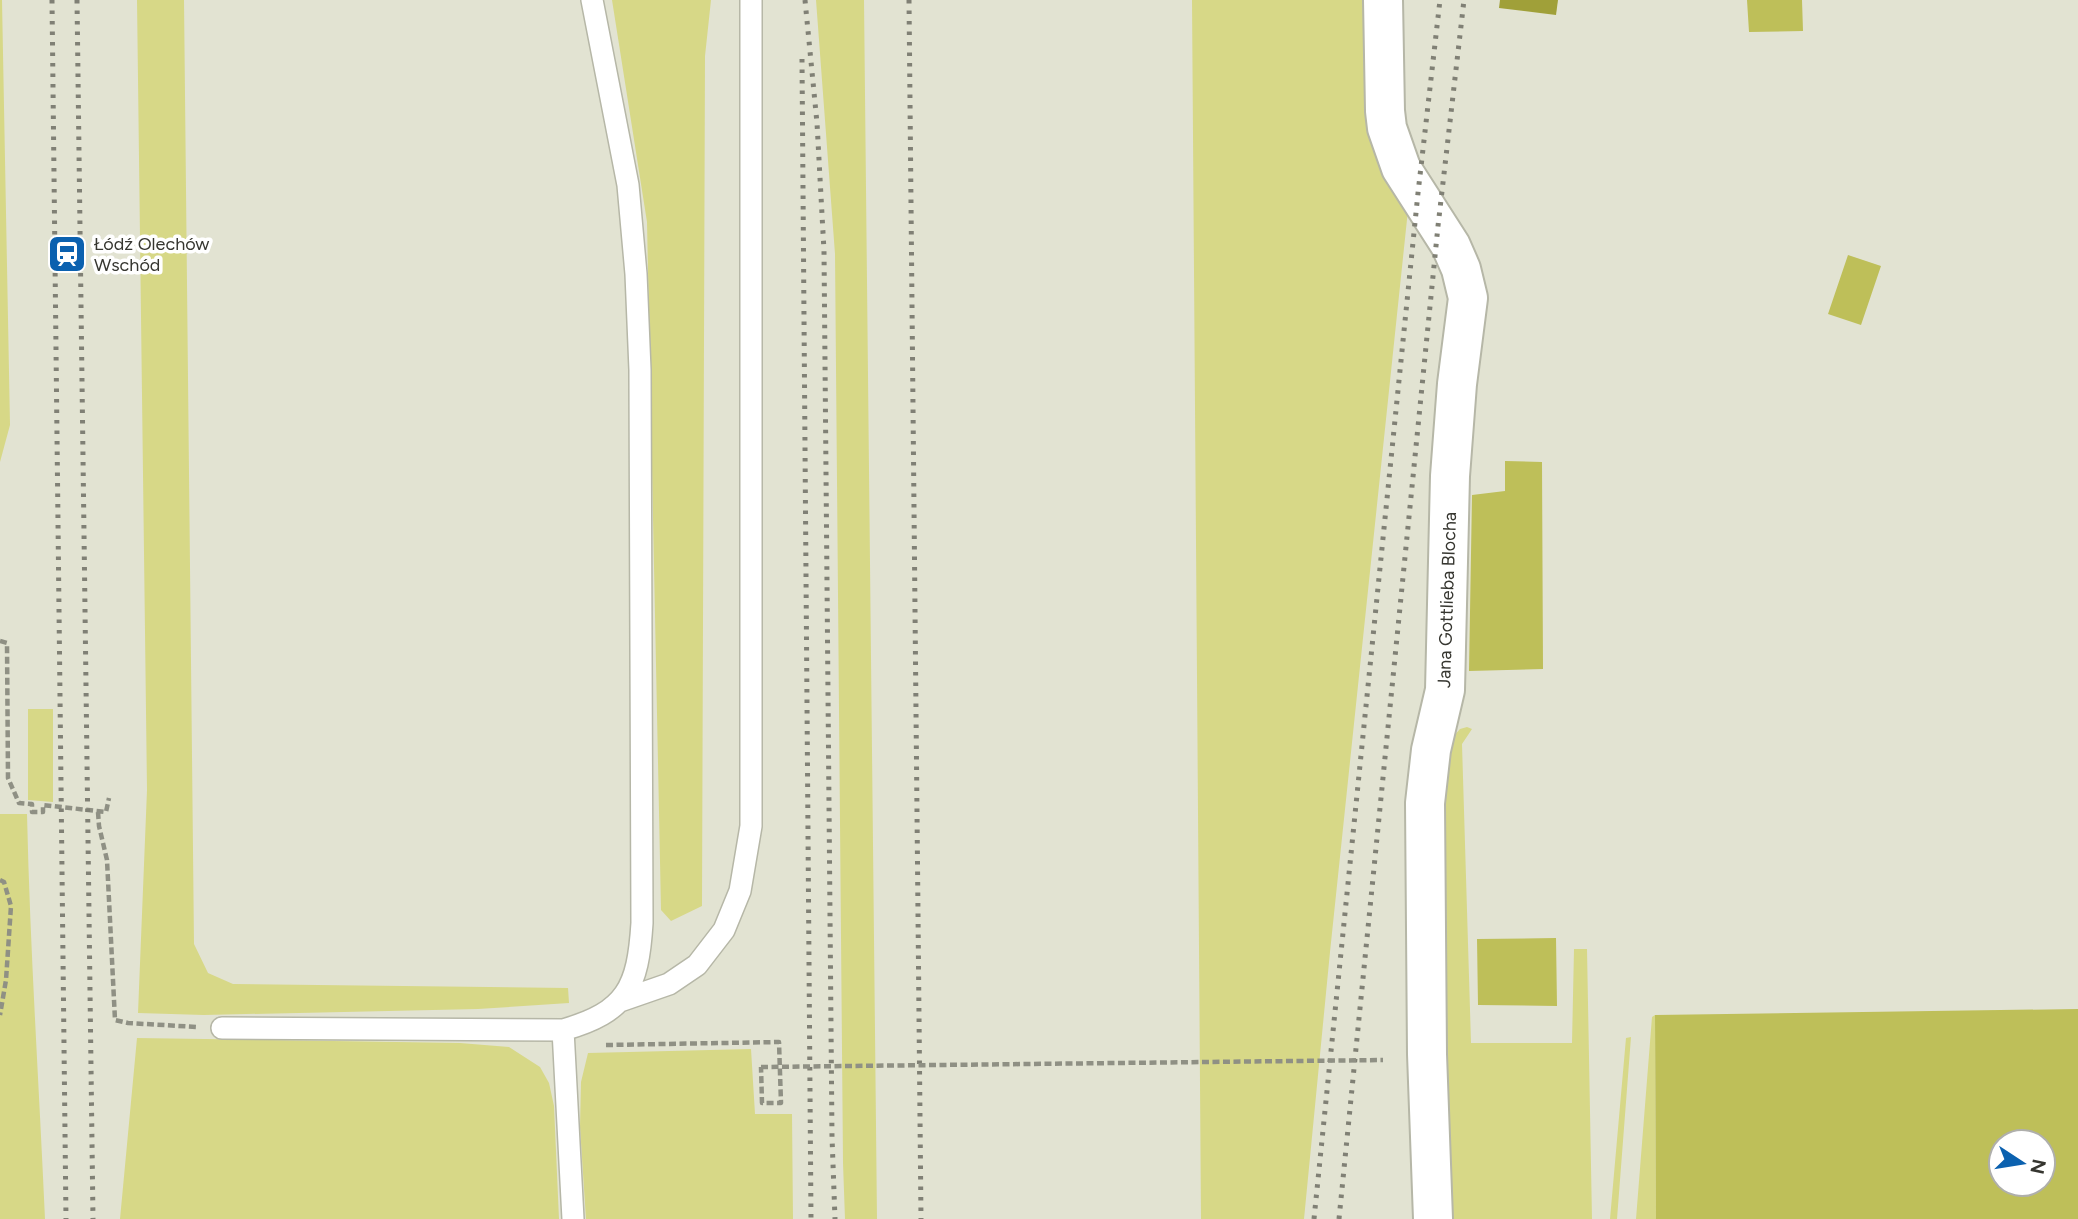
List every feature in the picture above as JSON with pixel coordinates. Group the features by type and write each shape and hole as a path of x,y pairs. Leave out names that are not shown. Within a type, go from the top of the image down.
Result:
{"street":[{"name":"Jana Gottlieba Blocha","path":"1383,0 1387,128 1402,168 1451,246 1461,268 1468,298 1450,476 1445,690 1431,750 1425,803 1427,1054 1433,1219"}],"lane":[{"path":"592,0 628,185 636,274 640,370 642,922 641,950 634,979 620,1001"},
{"path":"222,1028 563,1038 620,1001 670,984 679,978 697,965 724,930 740,891 751,826 751,0"},
{"path":"563,1038 573,1219"}],"path":[{"path":"0,641 7,643 8,778 19,803 32,804 32,812 43,813 43,806 106,812 109,797"},
{"path":"0,670 7,670"},
{"path":"0,745 8,745"},
{"path":"98,812 107,860 115,1020 222,1028"},
{"path":"0,880 4,882 11,906 6,980 0,1015"},
{"path":"563,1038 779,1042 781,1103 762,1103 761,1067 1383,1060"}],"green space":[{"path":"0,0 10,425 0,462"},
{"path":"137,0 184,0 194,944 208,973 233,984 568,988 569,1003 478,1009 204,1015 138,1013 147,790"},
{"path":"612,0 711,0 705,56 702,906 671,921 661,910 647,222"},
{"path":"816,0 864,0 877,1219 845,1219 835,254"},
{"path":"1192,0 1375,0 1408,210 1304,1219 1201,1219"},
{"path":"28,709 53,709 53,802 28,800"},
{"path":"1460,729 1472,729 1462,744 1471,1043 1572,1043 1574,949 1587,949 1592,1219 1443,1219 1433,836 1450,740"},
{"path":"0,814 27,814 45,1219 0,1219"},
{"path":"1655,1015 1656,1219 1636,1219 1652,1017"},
{"path":"1631,1037 1617,1219 1610,1219 1626,1038"},
{"path":"137,1038 460,1043 509,1047 540,1067 549,1083 554,1106 559,1219 120,1219"},
{"path":"751,1049 755,1114 792,1114 793,1219 586,1219 580,1127 581,1082 588,1053"}],"shaded area":[{"path":"1500,0 1558,0 1556,15 1499,8"}],"building":[{"path":"1747,0 1802,0 1803,31 1749,32"},
{"path":"1848,255 1881,266 1861,325 1828,314"},
{"path":"1505,461 1542,462 1543,669 1469,671 1472,495 1505,491"},
{"path":"1556,938 1557,1006 1478,1005 1477,939"},
{"path":"2078,1009 2078,1219 1656,1219 1655,1015"}],"railway":[{"path":"52,0 66,1219"},
{"path":"77,0 93,1219"},
{"path":"805,0 817,123 824,251 835,1219"},
{"path":"909,0 921,1219"},
{"path":"1314,1219 1440,0"},
{"path":"1339,1219 1438,226 1464,0"},
{"path":"802,59 811,1219"}],"place":[{"name":"Łódź Olechów Wschód","path":"67,254"}]}
